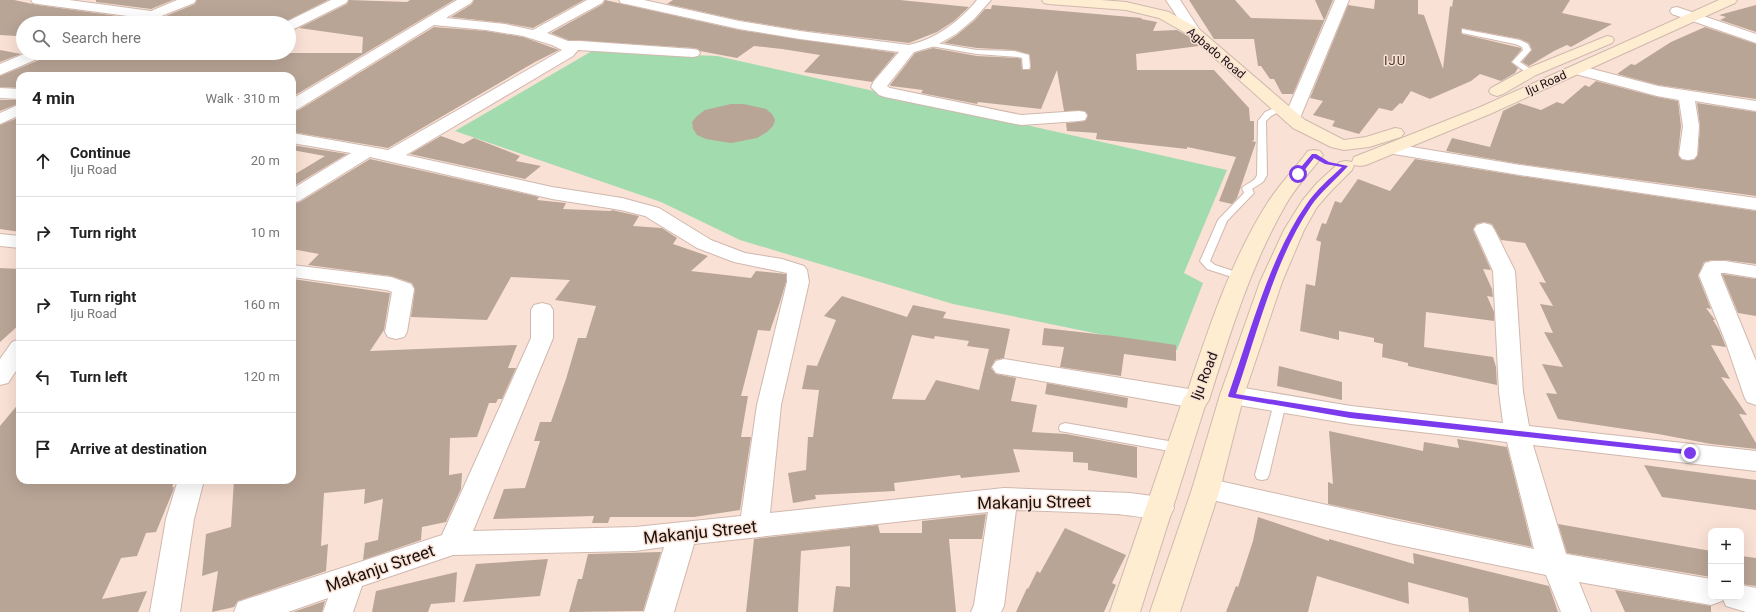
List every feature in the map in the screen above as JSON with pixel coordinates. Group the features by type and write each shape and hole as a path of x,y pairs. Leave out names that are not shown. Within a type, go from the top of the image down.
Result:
{"main road":[{"name":"Agbado Road","path":"1049,0 1142,9 1164,15 1194,32 1291,117 1347,154"},
{"name":"Iju Road","path":"1165,612 1206,489 1232,396 1271,282 1294,230 1309,204 1324,187 1347,154 1369,142 1422,124 1508,86 1531,72 1702,0"},
{"name":"Iju Road","path":"1347,154 1394,148 1577,70 1730,0"},
{"name":"Agbado Road","path":"1291,117 1313,151"},
{"path":"1318,144 1347,154 1327,163 1313,151 1318,144"},
{"name":"Iju Road","path":"1125,612 1195,399 1197,400 1241,277 1254,246 1277,202 1313,151"}],"street":[{"path":"38,0 153,16 189,0"},
{"path":"296,22 341,0"},
{"path":"296,104 434,21 466,0"},
{"path":"536,34 597,0"},
{"path":"626,0 739,25 800,35 909,49 922,47 959,26 976,11 984,0"},
{"path":"1173,0 1194,32"},
{"path":"1291,117 1342,0"},
{"path":"1677,11 1756,40"},
{"path":"391,156 568,53 571,49 536,34 486,26 434,21"},
{"path":"566,46 580,45 693,53"},
{"path":"909,49 880,84 879,87 884,92 1020,120 1079,116"},
{"path":"0,70 23,60"},
{"path":"1577,70 1657,91 1756,106"},
{"path":"0,92 16,94"},
{"path":"1686,96 1691,126 1688,155"},
{"path":"0,119 16,111"},
{"path":"296,139 391,156 552,193 622,204 652,212 704,244 741,258 782,265 797,270 798,282 770,405 754,526"},
{"path":"1394,148 1528,172 1756,204"},
{"path":"296,195 367,151"},
{"path":"1484,229 1504,271 1511,392 1517,433 1548,547 1555,565 1570,591 1576,612"},
{"path":"0,240 16,242"},
{"path":"1756,272 1725,267 1712,267 1710,275 1738,343 1756,396"},
{"path":"296,272 391,284 403,288 396,332"},
{"path":"453,543 542,338 542,310"},
{"path":"0,377 16,353"},
{"path":"1004,367 1195,399"},
{"path":"1232,396 1350,415 1756,461"},
{"path":"166,612 180,519 190,484"},
{"path":"1206,489 1394,532 1555,565 1708,591"},
{"path":"986,612 989,606 1004,499"},
{"name":"Makanju Street","path":"249,612 453,543 635,539 1004,499 1083,501 1130,504 1160,508"},
{"path":"659,612 682,534"},
{"path":"338,612 350,578"},
{"path":"1744,598 1756,601"}],"lane":[{"path":"1465,31 1517,42 1525,46 1527,50 1516,62 1531,72"},
{"path":"928,43 978,52 1000,51 1020,55 1026,57 1026,67"},
{"path":"1241,277 1211,266 1206,262 1223,220 1249,193 1247,188 1260,180 1262,175 1262,121 1268,114 1291,117"},
{"path":"1262,475 1280,403"},
{"path":"1065,428 1180,448"}],"green space":[{"path":"592,51 717,56 1227,170 1184,273 1203,283 1177,350 953,304 740,240 661,202 455,131"}],"building":[{"path":"0,0 14,0 38,5 118,16 16,16 16,36 0,35"},
{"path":"96,0 173,0 151,9 96,2"},
{"path":"197,0 328,0 296,16 166,16 195,4"},
{"path":"349,0 407,2 410,0 454,0 296,95 296,72 16,72 16,88 0,87 0,76 39,60 296,60 296,53 362,53 363,37 299,28 347,4"},
{"path":"474,0 584,0 533,28 505,23 451,17 472,4"},
{"path":"605,0 739,30 896,53 872,82 804,72 820,55 782,49 754,46 737,58 700,51 693,48 568,40 551,33 603,4"},
{"path":"673,0 900,0 969,7 954,21 937,32 909,43 800,30 739,20 667,4"},
{"path":"1189,0 1235,0 1251,18 1324,20 1315,0 1333,0 1293,94 1282,94 1274,79 1270,79 1261,66 1258,66 1254,39 1214,39"},
{"path":"1375,0 1418,0 1418,14 1424,15 1443,69 1450,6 1452,7 1453,0 1570,0 1562,13 1612,24 1571,47 1567,45 1554,51 1529,66 1522,62 1532,50 1529,43 1520,39 1461,28 1462,34 1521,48 1511,62 1518,68 1515,73 1501,81 1480,74 1471,81 1430,99 1411,91 1402,104 1400,103 1392,111 1379,108 1359,134 1332,126 1335,121 1313,115 1323,101 1310,98 1348,5 1374,9"},
{"path":"992,5 1142,18 1141,19 1157,22 1153,31 1177,30 1188,36 1199,46 1136,54 1137,70 1214,70 1249,108 1250,121 1254,121 1254,140 1252,141 1256,142 1237,198 1232,204 1219,201 1236,157 1187,147 1187,149 1096,139 1097,133 1067,131 1066,123 1085,121 1088,115 1085,111 1064,111 1057,70 1041,109 978,102 977,104 921,93 923,90 890,85 915,53 933,48 977,56 1018,58 1021,59 1022,70 1030,70 1029,54 1014,50 977,48 944,43 957,35 975,20 985,9 991,9"},
{"path":"1756,5 1756,32 1720,20 1726,17 1719,15"},
{"path":"434,27 486,31 523,37 559,50 535,62 388,148 296,133 296,111"},
{"path":"1705,27 1756,44 1756,99 1658,85 1617,74 1631,64 1635,65 1671,42"},
{"path":"0,50 16,53 16,56 0,62"},
{"path":"1596,81 1678,101 1681,126 1678,155 1682,160 1694,160 1698,155 1700,126 1697,103 1756,112 1756,196 1520,164 1446,151 1452,138 1490,147 1503,111 1519,103 1541,110 1557,102 1563,104 1585,85 1589,87"},
{"path":"0,100 16,100 16,105 0,111"},
{"path":"731,104 744,104 766,109 772,114 775,120 773,126 757,138 731,143 706,139 697,135 693,129 692,122 697,116 705,110"},
{"path":"16,119 16,231 0,229 0,125"},
{"path":"441,136 463,144 474,138 520,156 516,161 541,166 525,179 410,154"},
{"path":"296,146 347,154 296,185 296,174 325,156 296,151"},
{"path":"370,159 539,197 537,200 566,203 563,209 612,210 639,216 633,226 662,228 677,238 673,244 708,256 691,271 751,278 756,271 786,274 786,282 770,331 758,330 741,396 748,396 741,437 751,437 740,510 694,517 610,517 608,523 592,523 594,516 493,519 504,489 525,488 540,441 534,441 540,422 551,422 578,338 586,338 596,306 555,300 570,280 511,277 487,320 411,317 415,289 412,283 391,276 308,265 319,254 296,250 296,203"},
{"path":"1415,159 1756,211 1756,264 1712,260 1704,262 1698,276 1711,309 1706,308 1715,320 1713,320 1726,347 1711,345 1730,379 1721,377 1747,415 1739,414 1756,443 1756,449 1711,444 1658,434 1558,419 1546,393 1557,394 1542,364 1563,367 1544,332 1553,333 1540,304 1553,306 1539,282 1546,283 1525,243 1501,240 1492,224 1484,222 1476,224 1473,230 1491,270 1483,269 1492,289 1493,297 1487,296 1494,312 1494,321 1426,312 1424,347 1493,357 1496,367 1497,385 1408,366 1408,363 1382,357 1383,344 1374,342 1374,338 1339,331 1339,340 1300,331 1306,284 1315,286 1321,242 1316,240 1322,223 1326,224 1335,201 1341,203 1358,179 1390,191"},
{"path":"0,268 16,269 16,328 0,342"},
{"path":"1722,274 1756,279 1756,316 1738,313"},
{"path":"296,279 390,293 384,330 370,351 517,345 508,368 516,368 502,399 498,399 496,403 489,403 477,437 450,438 449,475 462,473 461,489 446,522 422,527 421,540 363,560 365,543 378,540 383,499 364,504 365,489 324,493 321,546 328,544 326,571 238,601 234,607 212,612 218,571 202,576 206,534 231,527 234,484 296,484"},
{"path":"842,296 907,317 913,305 946,312 943,318 1010,329 1004,358 995,360 991,368 996,374 1016,378 1011,401 1037,405 1032,432 1066,434 1137,447 1137,478 1088,470 1088,463 1073,462 1073,452 1013,449 1020,472 961,478 960,475 894,483 895,491 815,495 816,499 793,503 788,473 806,470 808,437 813,437 819,390 802,389 807,365 817,366 836,320 824,316","holes":["912,335 934,339 935,336 969,341 967,346 989,349 979,390 936,380 925,400 892,399"]},
{"path":"1044,328 1176,345 1176,361 1124,354 1121,376 1060,367 1064,347 1042,345"},
{"path":"1279,366 1342,382 1342,400 1277,386"},
{"path":"1047,383 1128,398 1127,408 1045,394"},
{"path":"16,407 16,484 173,484 173,491 156,532 146,533 137,556 121,558 102,599 147,591 138,612 0,612 0,426"},
{"path":"1329,431 1423,451 1424,442 1459,448 1457,439 1507,447 1532,547 1328,504 1328,482 1333,484"},
{"path":"1644,465 1756,480 1756,510 1662,497"},
{"path":"986,514 982,539 949,539 956,612 833,612 836,586 850,587 850,546 801,551 798,612 746,612 754,539 878,525 880,533 922,533 922,521"},
{"path":"1258,517 1329,541 1329,539 1414,564 1413,553 1549,586 1558,612 1469,612 1468,598 1408,582 1409,604 1317,576 1308,612 1226,612 1236,586 1238,587 1253,541"},
{"path":"1558,524 1708,550 1708,576 1567,553"},
{"path":"1065,528 1126,555 1112,583 1116,585 1104,612 1016,612 1027,588 1028,589 1037,571 1040,573"},
{"path":"661,552 643,611 569,612 578,579 582,579 588,554"},
{"path":"1744,556 1756,558 1756,586 1744,584"},
{"path":"548,559 540,596 463,602 476,564"},
{"path":"457,572 455,602 431,604 428,612 372,612 376,591"},
{"path":"1615,590 1711,606 1711,612 1625,612"},
{"path":"325,601 322,612 293,612"}],"district":[{"name":"IJU","path":"1395,60"}],"route":[{"path":"1298,174 1308,164 1314,155 1327,163 1346,166 1309,204 1294,230 1271,282 1232,396 1350,415 1690,453"}]}
